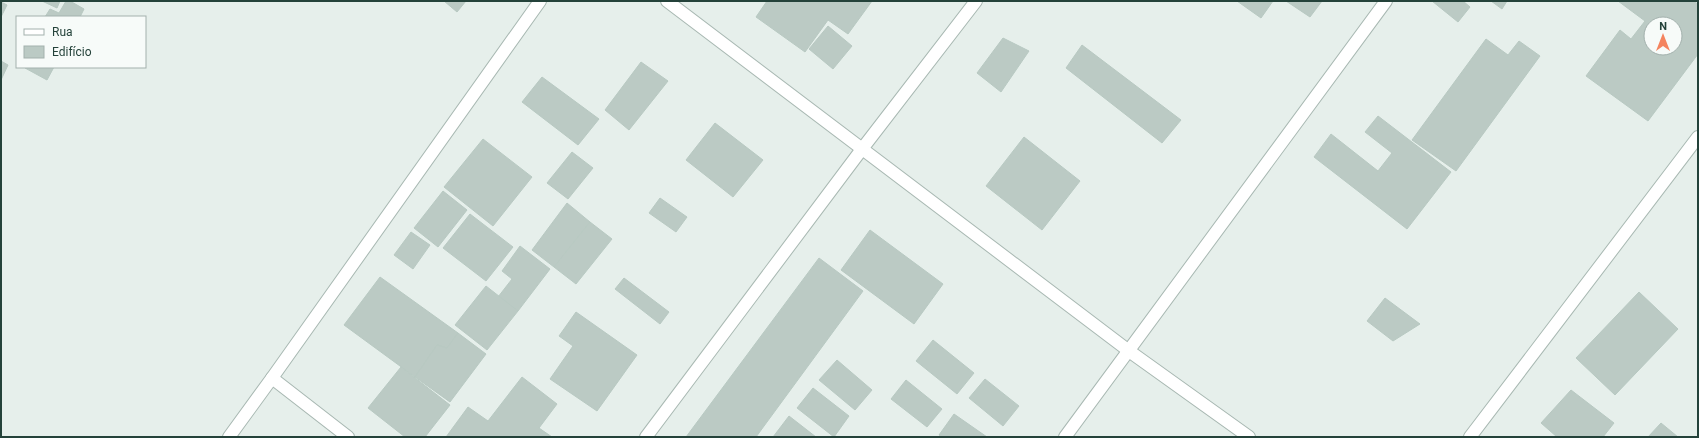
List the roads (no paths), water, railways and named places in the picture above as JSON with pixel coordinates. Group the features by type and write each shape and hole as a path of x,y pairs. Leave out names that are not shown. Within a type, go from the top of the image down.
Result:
{"street":[{"path":"229,437 540,1"},
{"path":"667,1 1129,351 1249,437"},
{"path":"646,437 862,149 976,1"},
{"path":"1065,437 1386,1"},
{"path":"1470,437 1698,137"},
{"path":"272,378 348,437"}]}
